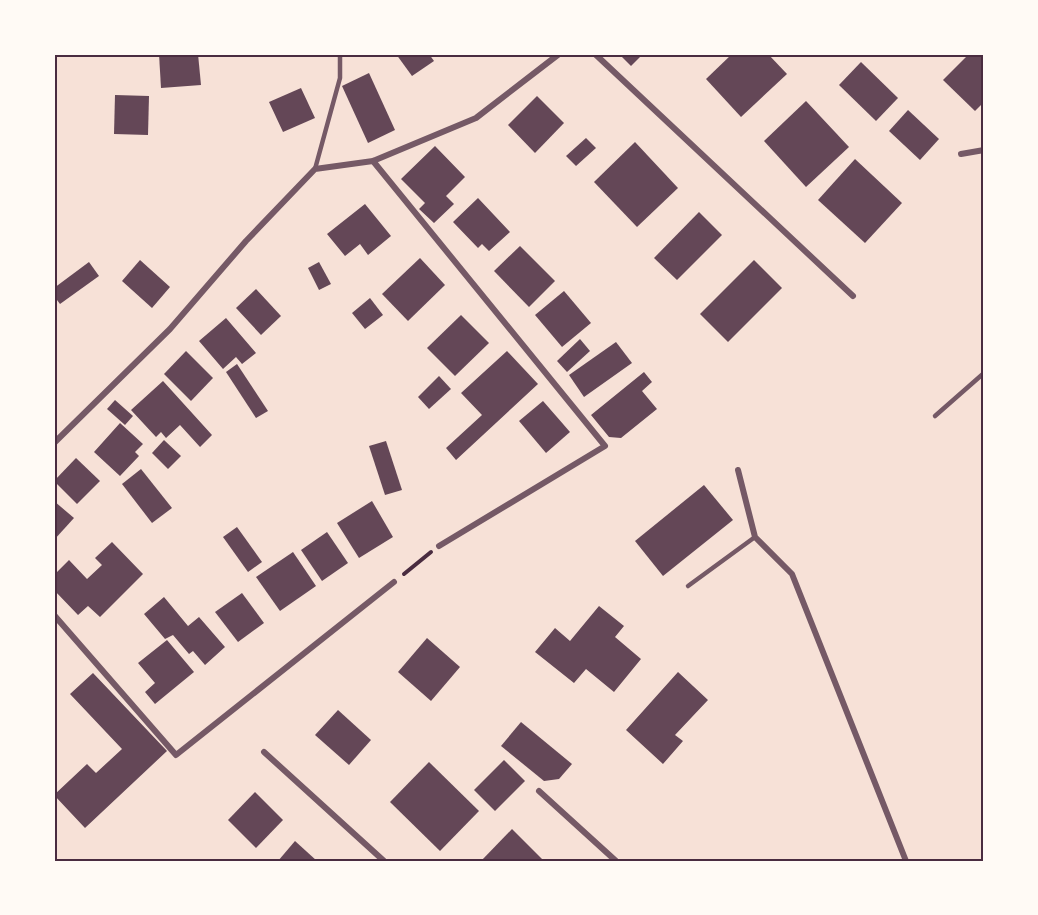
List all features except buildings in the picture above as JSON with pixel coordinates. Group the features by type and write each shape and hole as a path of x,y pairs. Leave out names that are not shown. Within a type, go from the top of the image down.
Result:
{"street":[{"path":"54,442 170,329 246,241 315,169 373,161 476,118 559,54"},
{"path":"595,54 853,296"},
{"path":"962,154 984,150"},
{"path":"373,161 605,446 439,546"},
{"path":"738,470 755,537 792,574 906,861"},
{"path":"54,615 176,755 394,582"},
{"path":"264,752 384,861"},
{"path":"539,791 616,861"}],"lane":[{"path":"315,169 340,78 340,54"},
{"path":"935,416 984,373"},
{"path":"688,586 755,537"}],"path":[{"path":"394,582 439,546"}]}
